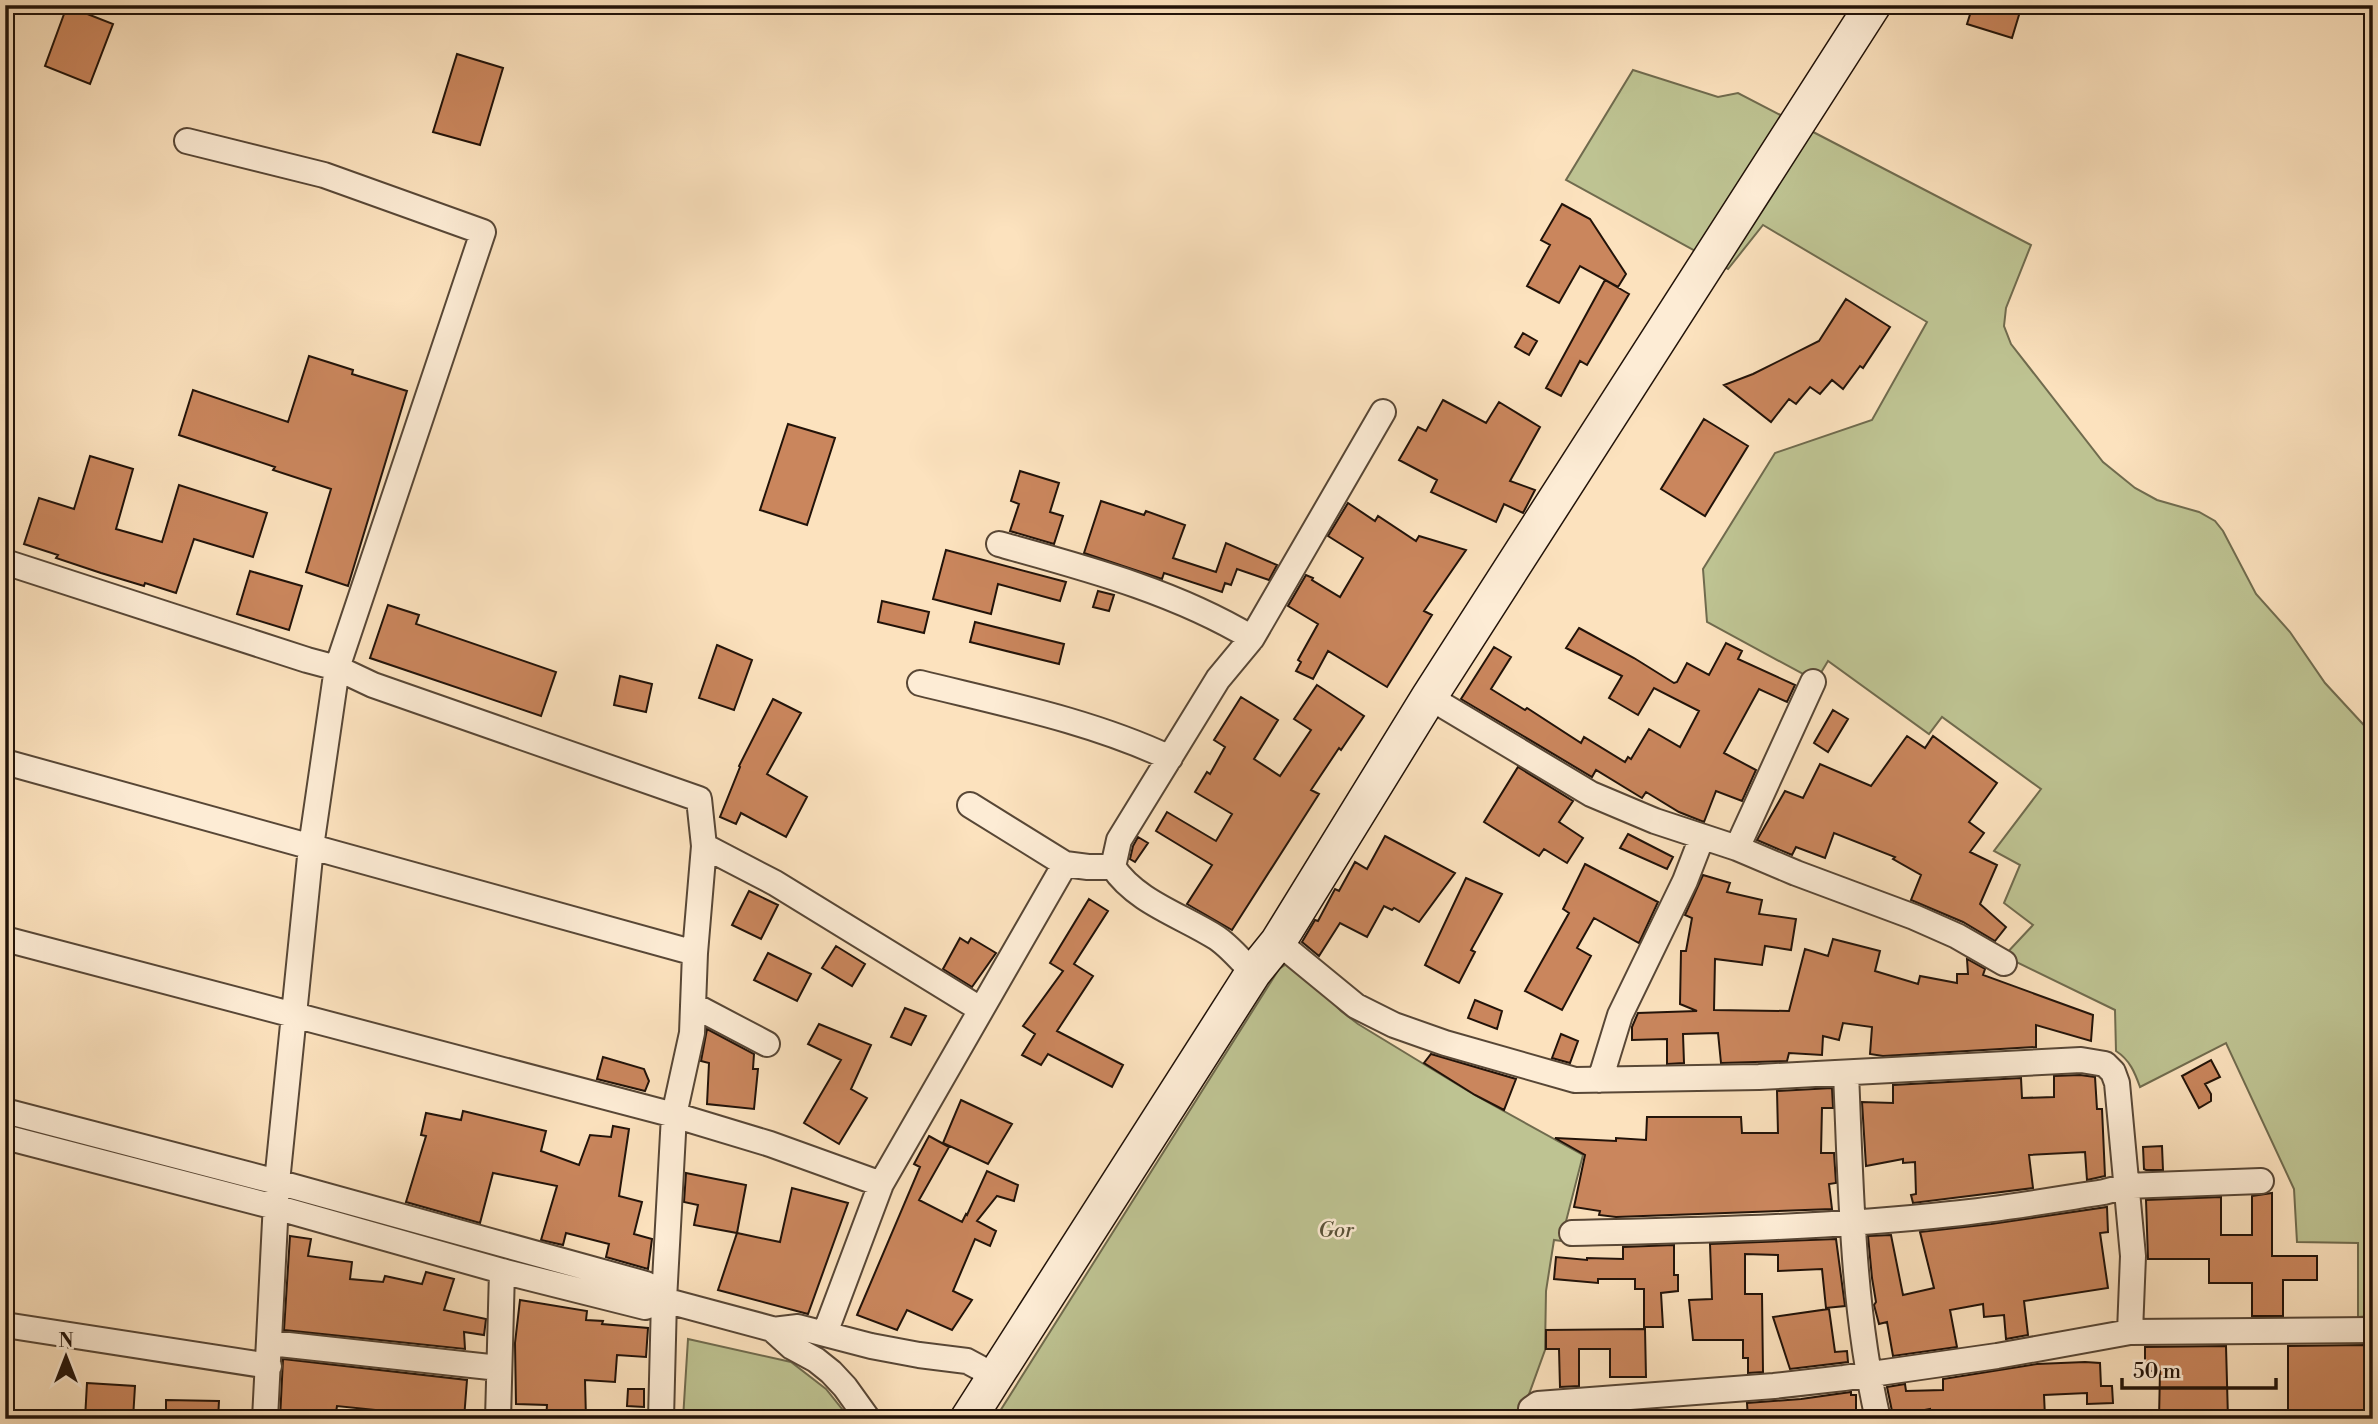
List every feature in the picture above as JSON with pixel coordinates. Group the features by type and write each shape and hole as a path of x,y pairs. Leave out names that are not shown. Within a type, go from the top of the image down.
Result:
{"main road":[{"path":"968,1419 1253,973 1278,942 1429,697 1873,5"}],"street":[{"path":"187,141 324,175 483,232 337,668 311,847 277,1182 265,1419"},
{"path":"1253,973 1219,940 1122,881 1113,867 1119,840 1218,679 1252,638 1383,412"},
{"path":"999,544 1092,570 1175,600 1220,619 1252,638"},
{"path":"5,562 337,668 373,685 699,799 704,846 692,1032 674,1115 661,1419"},
{"path":"1737,848 1813,682"},
{"path":"920,683 1061,717 1130,739 1170,758"},
{"path":"1429,697 1583,789 1656,821 1737,848 1914,917 1957,936 2004,963"},
{"path":"5,762 695,953"},
{"path":"970,805 1065,864 1113,867"},
{"path":"1600,1080 1619,1015 1654,949 1702,837"},
{"path":"704,846 775,883 980,1009"},
{"path":"825,1333 881,1184 1065,864"},
{"path":"5,939 674,1115 770,1144 881,1184"},
{"path":"1278,942 1356,1006 1394,1025 1575,1080 1846,1073 2081,1060 2105,1064 2113,1072 2117,1083 2133,1256 2130,1332"},
{"path":"693,1005 767,1044"},
{"path":"1846,1073 1852,1222 1867,1374 1878,1419"},
{"path":"5,1111 277,1182 646,1284 664,1300 773,1330 798,1327 883,1348 967,1361 995,1376"},
{"path":"5,1136 275,1207 502,1272 645,1307 664,1300"},
{"path":"1572,1233 1852,1222 1950,1214 2104,1192 2126,1186 2261,1181"},
{"path":"498,1419 502,1272"},
{"path":"5,1325 269,1355 499,1368"},
{"path":"773,1330 792,1347 831,1372 868,1419"},
{"path":"1530,1419 1531,1409 1538,1404 1774,1386 1997,1356 2130,1332 2373,1330"}],"green space":[{"path":"1633,70 1718,97 1738,93 2031,245 2006,308 2004,326 2011,344 2103,462 2135,488 2157,500 2199,512 2215,521 2256,594 2290,632 2325,683 2373,735 2373,1316 2358,1317 2358,1243 2297,1242 2294,1189 2226,1043 2140,1087 2128,1063 2116,1051 2115,1010 2004,956 2033,925 2004,903 2020,865 1994,851 2041,789 1942,717 1929,734 1828,661 1816,681 1707,622 1703,569 1775,453 1872,420 1927,322 1763,225 1728,269 1566,180"},
{"name":"Gor","path":"1291,961 1341,1011 1358,1024 1473,1094 1583,1155 1561,1241 1554,1240 1546,1291 1545,1350 1520,1419 995,1419 1279,969"},
{"path":"688,1339 791,1362 826,1389 850,1419 683,1419"}],"building":[{"path":"1973,5 2022,5 2012,38 1967,24"},
{"path":"67,6 113,24 90,84 45,66"},
{"path":"457,54 503,68 480,145 433,132"},
{"path":"1562,204 1590,219 1626,274 1618,287 1580,266 1559,303 1527,286 1550,245 1541,240"},
{"path":"1605,280 1629,294 1587,365 1580,361 1561,396 1546,388"},
{"path":"1846,299 1890,327 1863,368 1860,366 1843,389 1832,380 1820,394 1810,387 1796,404 1789,399 1771,422 1724,385 1753,374 1819,341"},
{"path":"1523,333 1537,341 1529,355 1515,347"},
{"path":"309,356 353,370 352,374 407,391 348,586 306,572 331,489 179,435 193,390 288,422"},
{"path":"1443,400 1486,423 1499,402 1540,427 1510,481 1535,490 1523,513 1504,504 1496,522 1431,492 1437,480 1399,460 1418,427 1426,431"},
{"path":"1704,419 1748,446 1705,516 1661,489"},
{"path":"788,424 835,438 807,525 760,510"},
{"path":"90,456 133,469 116,529 162,542 179,485 267,513 253,557 194,539 176,593 101,573 24,544 39,498 74,509"},
{"path":"1020,471 1059,483 1050,512 1063,516 1054,544 1010,531 1019,504 1011,501"},
{"path":"1101,501 1144,515 1146,511 1185,525 1173,558 1216,572 1226,543 1277,565 1269,580 1237,569 1231,585 1225,583 1222,592 1164,573 1162,579 1084,553"},
{"path":"1348,503 1375,521 1378,516 1416,541 1419,536 1466,550 1424,611 1432,615 1387,687 1328,651 1313,679 1296,671 1301,662 1298,660 1318,624 1288,606 1306,575 1340,597 1363,558 1328,536"},
{"path":"946,550 1066,582 1060,601 998,584 991,614 933,599"},
{"path":"250,571 302,586 289,630 237,614"},
{"path":"1098,591 1114,595 1109,611 1093,607"},
{"path":"882,601 929,612 924,633 878,622"},
{"path":"388,605 419,615 416,624 556,672 541,716 370,658"},
{"path":"975,622 1064,644 1059,664 970,642"},
{"path":"1579,628 1674,683 1687,663 1709,675 1726,643 1742,651 1738,659 1795,685 1787,702 1759,689 1724,753 1756,770 1742,801 1716,791 1704,822 1679,812 1646,792 1642,798 1596,770 1592,777 1461,699 1494,647 1511,657 1491,689 1525,710 1527,708 1581,743 1584,737 1625,762 1628,757 1631,759 1649,729 1680,747 1699,711 1654,688 1638,715 1609,698 1622,676 1566,648"},
{"path":"717,645 752,660 734,710 699,698"},
{"path":"620,676 652,684 646,712 614,705"},
{"path":"1317,685 1364,716 1311,790 1319,794 1232,930 1187,904 1212,865 1156,831 1167,812 1216,841 1232,814 1195,792 1207,772 1210,774 1225,747 1214,740 1241,697 1278,720 1254,759 1280,776 1311,730 1294,719"},
{"path":"773,699 801,713 767,774 807,797 786,837 741,813 736,824 720,817 739,766"},
{"path":"1833,710 1848,719 1828,752 1814,743"},
{"path":"1907,736 1925,748 1933,736 1997,783 1969,822 1984,833 1970,852 1997,865 1980,904 2006,927 1995,941 1963,922 1911,900 1921,875 1893,859 1895,857 1834,833 1825,858 1796,847 1792,855 1757,840 1785,791 1803,798 1820,764 1871,786"},
{"path":"1518,767 1573,801 1559,822 1583,838 1567,863 1544,849 1539,856 1484,822"},
{"path":"1628,834 1673,857 1667,869 1620,848"},
{"path":"1385,836 1455,873 1419,922 1394,908 1392,910 1384,906 1367,937 1340,923 1319,956 1302,942 1315,920 1318,921 1335,889 1339,891 1355,862 1367,869"},
{"path":"1138,837 1148,843 1135,862 1130,859"},
{"path":"1585,864 1658,902 1639,943 1594,918 1577,948 1591,956 1562,1010 1525,991 1569,913 1563,909"},
{"path":"1703,875 1730,883 1727,892 1762,900 1759,914 1796,919 1791,950 1765,946 1762,965 1715,959 1714,1010 1789,1011 1805,949 1828,956 1833,939 1880,951 1875,971 1918,984 1920,976 1957,983 1957,974 1968,974 1967,959 1985,969 1983,975 2093,1015 2091,1041 2036,1025 2036,1047 1883,1056 1870,1054 1872,1027 1843,1023 1839,1040 1823,1036 1822,1055 1789,1053 1787,1061 1721,1063 1718,1033 1683,1034 1684,1063 1667,1064 1667,1039 1632,1040 1632,1027 1638,1013 1697,1011 1680,1004 1681,951 1686,951 1692,918 1685,915"},
{"path":"1466,878 1502,894 1471,950 1475,952 1459,983 1425,965"},
{"path":"749,891 778,905 761,939 732,925"},
{"path":"1089,899 1108,911 1074,964 1093,976 1057,1031 1123,1065 1112,1087 1048,1054 1041,1065 1022,1055 1035,1034 1023,1026 1063,971 1050,963"},
{"path":"960,938 968,943 971,938 996,953 972,987 943,969"},
{"path":"836,946 865,964 852,986 822,968"},
{"path":"768,953 811,974 797,1001 754,980"},
{"path":"1475,1000 1502,1011 1497,1029 1468,1018"},
{"path":"905,1008 926,1016 911,1045 891,1037"},
{"path":"819,1024 871,1045 851,1089 867,1098 839,1144 804,1123 841,1060 808,1044"},
{"path":"707,1029 754,1054 753,1069 758,1069 754,1109 707,1104 709,1063 701,1061"},
{"path":"1561,1034 1578,1041 1570,1063 1552,1058"},
{"path":"1431,1054 1516,1079 1504,1110 1424,1063"},
{"path":"603,1057 644,1069 649,1081 645,1091 597,1079"},
{"path":"2211,1060 2220,1077 2205,1084 2211,1094 2211,1101 2199,1108 2182,1076"},
{"path":"2054,1076 2095,1077 2097,1109 2102,1109 2105,1176 2087,1180 2085,1152 2029,1155 2033,1188 1913,1203 1911,1195 1916,1194 1915,1162 1903,1163 1903,1159 1866,1166 1862,1102 1893,1103 1893,1085 2021,1078 2022,1098 2054,1097"},
{"path":"1832,1088 1833,1108 1822,1108 1821,1153 1834,1153 1836,1183 1829,1184 1832,1209 1616,1217 1599,1215 1600,1211 1574,1207 1585,1155 1555,1138 1646,1140 1647,1117 1741,1117 1742,1133 1778,1133 1777,1091"},
{"path":"961,1100 1012,1124 988,1164 943,1143"},
{"path":"463,1111 546,1131 541,1151 579,1165 590,1135 611,1137 613,1126 629,1129 619,1196 642,1202 634,1234 652,1239 648,1269 606,1257 609,1244 566,1233 563,1245 541,1240 557,1186 493,1173 480,1223 406,1202 426,1136 421,1135 426,1113 461,1120"},
{"path":"929,1136 949,1147 919,1200 962,1222 987,1171 1018,1185 1014,1201 997,1196 977,1221 996,1231 990,1246 975,1239 953,1291 972,1300 952,1330 907,1310 897,1330 857,1315 920,1167 914,1164"},
{"path":"2162,1146 2163,1170 2144,1169 2143,1147"},
{"path":"686,1173 746,1185 737,1233 694,1225 698,1205 684,1202"},
{"path":"792,1188 848,1203 808,1314 718,1290 737,1233 780,1242"},
{"path":"2272,1193 2272,1256 2317,1256 2317,1280 2283,1280 2283,1316 2252,1316 2252,1283 2209,1283 2209,1259 2148,1259 2146,1200 2221,1197 2221,1235 2252,1235 2252,1196"},
{"path":"2107,1207 2108,1232 2100,1233 2108,1288 2024,1301 2028,1335 2006,1339 2004,1315 1984,1317 1983,1304 1950,1310 1957,1347 1893,1356 1887,1322 1879,1324 1874,1305 1876,1302 1868,1236 1891,1235 1903,1295 1934,1288 1920,1232"},
{"path":"290,1236 311,1239 308,1256 352,1262 350,1279 383,1282 385,1276 422,1284 426,1272 454,1279 444,1310 486,1319 484,1335 464,1332 465,1349 284,1330"},
{"path":"1836,1239 1845,1306 1826,1308 1822,1269 1778,1271 1778,1255 1745,1254 1745,1294 1762,1294 1763,1372 1748,1373 1748,1358 1743,1358 1743,1340 1693,1340 1689,1300 1712,1299 1710,1244"},
{"path":"1674,1245 1674,1275 1678,1275 1678,1291 1661,1293 1663,1327 1644,1327 1644,1289 1635,1289 1635,1279 1598,1279 1598,1283 1554,1279 1556,1257 1623,1259 1623,1247"},
{"path":"520,1300 587,1311 586,1320 603,1321 602,1324 648,1328 646,1357 617,1355 615,1382 585,1380 586,1419 546,1419 547,1405 516,1404 515,1343"},
{"path":"1829,1309 1835,1352 1847,1351 1848,1362 1790,1369 1773,1317"},
{"path":"1645,1329 1646,1377 1610,1377 1610,1349 1579,1349 1579,1386 1560,1387 1559,1349 1546,1349 1546,1330"},
{"path":"2364,1345 2364,1419 2288,1419 2288,1346"},
{"path":"2226,1346 2228,1419 2159,1419 2160,1371 2145,1371 2145,1347"},
{"path":"283,1359 467,1380 464,1419 337,1406 335,1419 280,1419"},
{"path":"2100,1363 2101,1386 2112,1386 2113,1403 2087,1404 2087,1393 2044,1395 2045,1417 1943,1419 1943,1413 1930,1413 1930,1409 1893,1416 1887,1387 1905,1384 1906,1391 1943,1390 1943,1379 2037,1364"},
{"path":"87,1383 135,1386 133,1419 85,1419"},
{"path":"628,1389 644,1389 644,1407 627,1406"},
{"path":"1851,1392 1851,1395 1856,1395 1856,1416 1748,1419 1747,1403"},
{"path":"166,1400 219,1401 218,1419 166,1419"}]}
